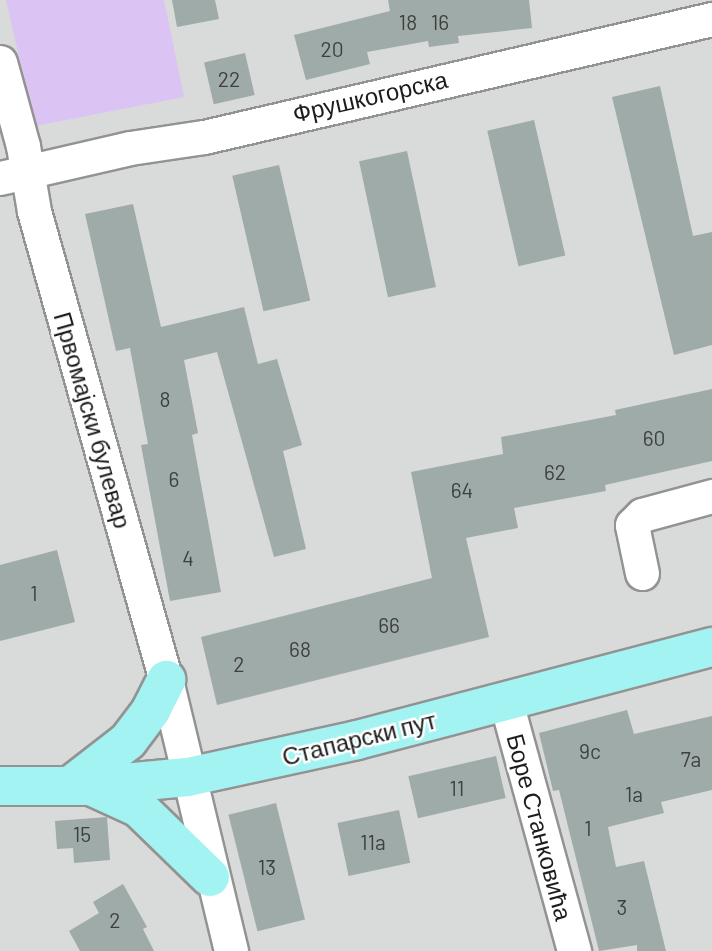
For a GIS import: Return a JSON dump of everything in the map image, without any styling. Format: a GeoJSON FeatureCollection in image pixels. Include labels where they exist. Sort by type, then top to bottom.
{"type":"FeatureCollection","features":[{"type":"Feature","properties":{"kind":"main road","name":"Стапарски пут"},"geometry":{"type":"LineString","coordinates":[[0,786],[80,786],[188,777],[506,702],[712,648]]}},
{"type":"Feature","properties":{"kind":"main road"},"geometry":{"type":"LineString","coordinates":[[166,680],[151,710],[128,741],[80,786],[139,808],[210,877]]}},
{"type":"Feature","properties":{"kind":"street","name":"Фрушкогорска"},"geometry":{"type":"LineString","coordinates":[[14,174],[204,137],[712,19]]}},
{"type":"Feature","properties":{"kind":"street","name":"Првомајски булевар"},"geometry":{"type":"LineString","coordinates":[[0,62],[14,174],[34,211],[166,680],[210,877],[231,951]]}},
{"type":"Feature","properties":{"kind":"street"},"geometry":{"type":"LineString","coordinates":[[642,573],[632,525],[642,515],[712,496]]}},
{"type":"Feature","properties":{"kind":"street","name":"Боре Станковића"},"geometry":{"type":"LineString","coordinates":[[506,702],[574,951]]}},
{"type":"Feature","properties":{"kind":"shaded area"},"geometry":{"type":"Polygon","coordinates":[[[0,0],[712,0],[712,951],[0,951],[0,0]]]}},
{"type":"Feature","properties":{"kind":"shaded area"},"geometry":{"type":"Polygon","coordinates":[[[6,0],[164,0],[184,97],[35,126],[6,0]]]}},
{"type":"Feature","properties":{"kind":"building"},"geometry":{"type":"Polygon","coordinates":[[[172,0],[215,0],[219,19],[177,27],[172,0]]]}},
{"type":"Feature","properties":{"kind":"building"},"geometry":{"type":"Polygon","coordinates":[[[388,0],[529,0],[532,28],[458,36],[459,43],[429,47],[428,41],[367,52],[370,64],[306,80],[294,35],[390,11],[388,0]]]}},
{"type":"Feature","properties":{"kind":"building"},"geometry":{"type":"Polygon","coordinates":[[[245,53],[255,95],[214,104],[204,62],[245,53]]]}},
{"type":"Feature","properties":{"kind":"building"},"geometry":{"type":"Polygon","coordinates":[[[660,86],[693,236],[712,232],[712,345],[674,355],[612,97],[660,86]]]}},
{"type":"Feature","properties":{"kind":"building"},"geometry":{"type":"Polygon","coordinates":[[[534,120],[565,255],[518,266],[487,131],[534,120]]]}},
{"type":"Feature","properties":{"kind":"building"},"geometry":{"type":"Polygon","coordinates":[[[407,151],[436,287],[388,297],[359,161],[407,151]]]}},
{"type":"Feature","properties":{"kind":"building"},"geometry":{"type":"Polygon","coordinates":[[[279,165],[310,300],[263,311],[232,176],[279,165]]]}},
{"type":"Feature","properties":{"kind":"building"},"geometry":{"type":"Polygon","coordinates":[[[133,204],[161,327],[244,307],[258,364],[277,359],[302,445],[283,451],[306,549],[274,557],[217,352],[184,360],[198,433],[192,435],[221,592],[170,601],[141,445],[148,444],[130,348],[116,351],[85,214],[133,204]]]}},
{"type":"Feature","properties":{"kind":"building"},"geometry":{"type":"Polygon","coordinates":[[[712,389],[712,461],[605,485],[606,491],[514,508],[518,528],[466,538],[489,637],[217,705],[201,637],[432,578],[411,472],[503,454],[501,437],[616,415],[615,410],[712,389]]]}},
{"type":"Feature","properties":{"kind":"building"},"geometry":{"type":"Polygon","coordinates":[[[57,550],[75,622],[0,641],[0,565],[57,550]]]}},
{"type":"Feature","properties":{"kind":"building"},"geometry":{"type":"Polygon","coordinates":[[[627,710],[634,734],[712,716],[712,790],[661,802],[664,813],[608,827],[616,867],[644,861],[666,951],[637,951],[637,945],[599,951],[559,790],[553,791],[539,733],[627,710]]]}},
{"type":"Feature","properties":{"kind":"building"},"geometry":{"type":"Polygon","coordinates":[[[496,756],[506,798],[418,818],[408,776],[496,756]]]}},
{"type":"Feature","properties":{"kind":"building"},"geometry":{"type":"Polygon","coordinates":[[[276,803],[305,919],[257,931],[228,815],[276,803]]]}},
{"type":"Feature","properties":{"kind":"building"},"geometry":{"type":"Polygon","coordinates":[[[399,810],[410,863],[349,876],[337,823],[399,810]]]}},
{"type":"Feature","properties":{"kind":"building"},"geometry":{"type":"Polygon","coordinates":[[[107,817],[110,860],[74,863],[73,848],[57,849],[55,821],[107,817]]]}},
{"type":"Feature","properties":{"kind":"building"},"geometry":{"type":"Polygon","coordinates":[[[123,884],[147,927],[143,929],[154,951],[80,951],[69,931],[99,913],[93,902],[123,884]]]}}]}
